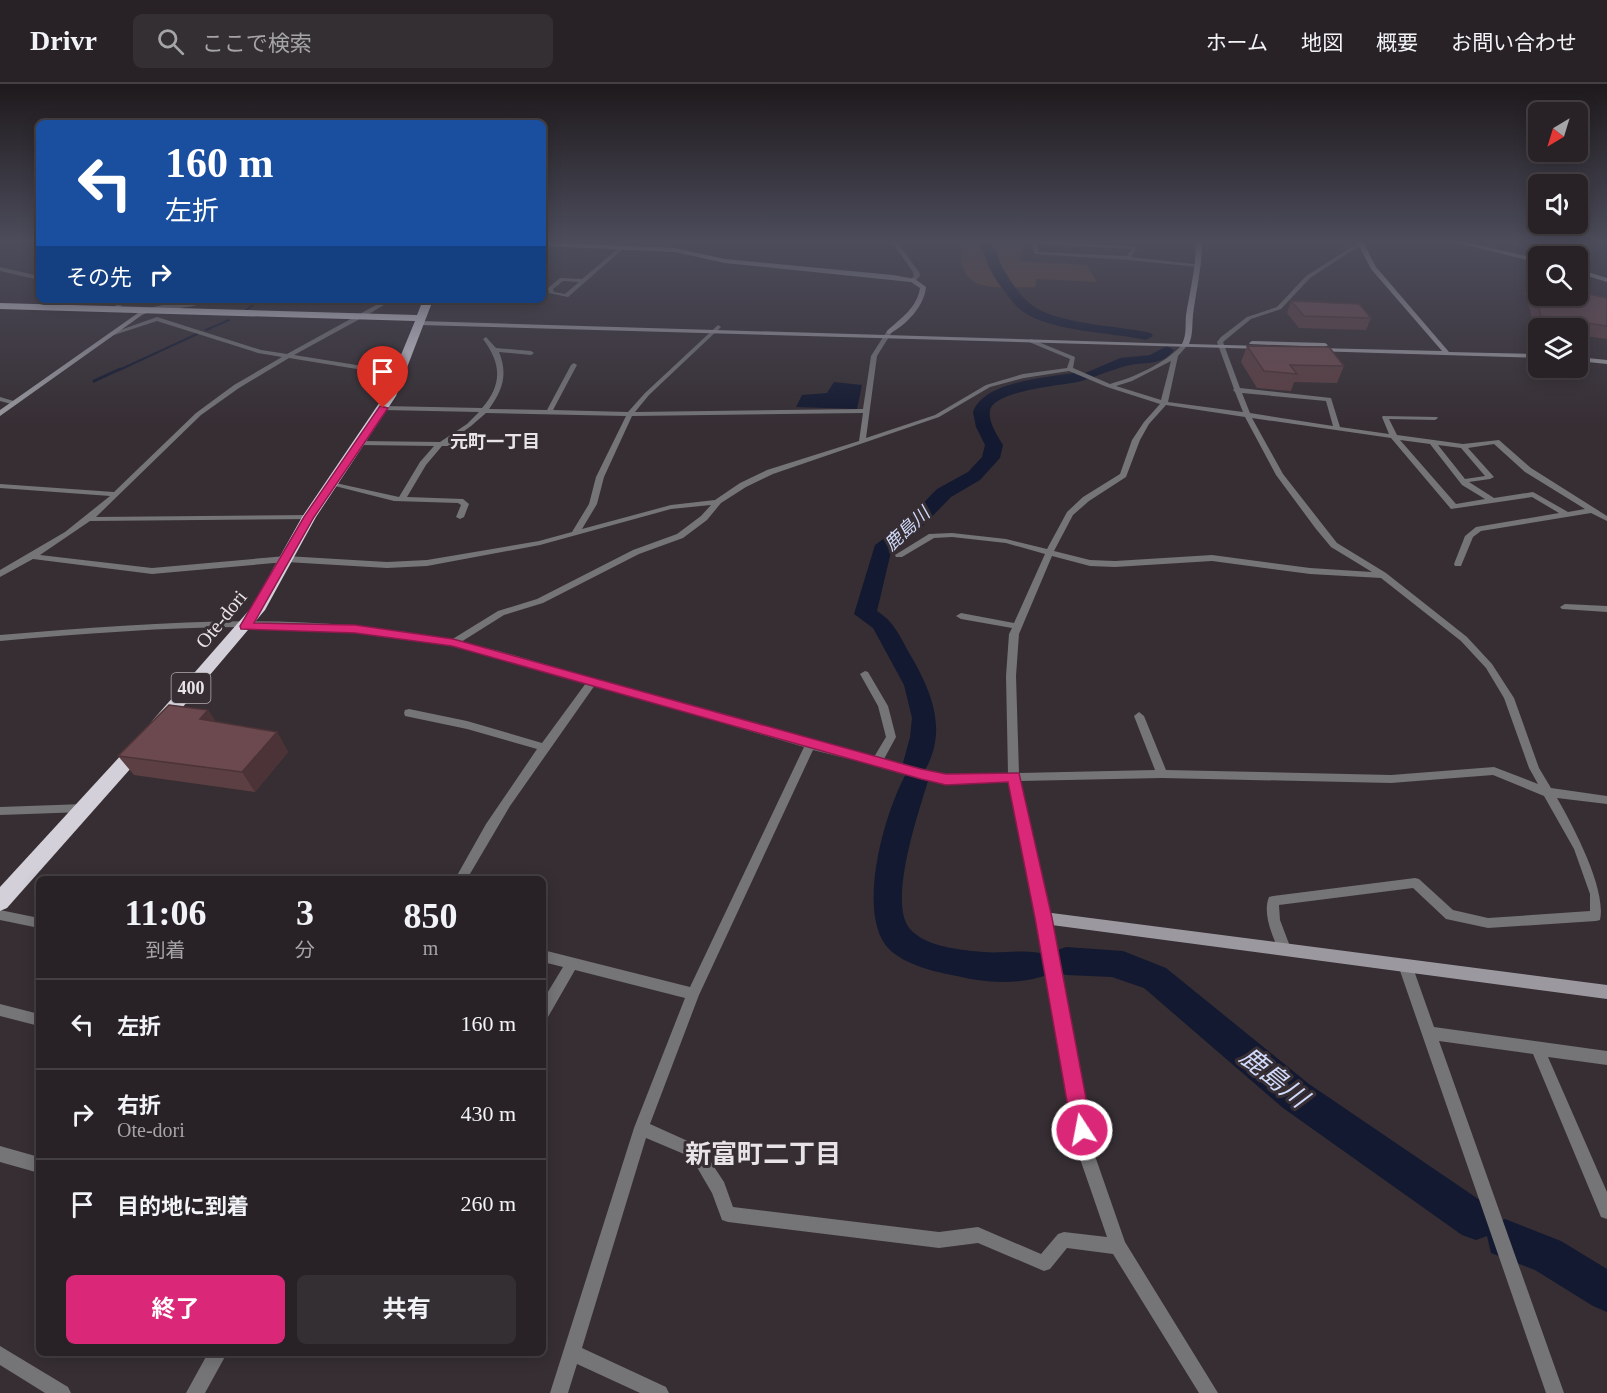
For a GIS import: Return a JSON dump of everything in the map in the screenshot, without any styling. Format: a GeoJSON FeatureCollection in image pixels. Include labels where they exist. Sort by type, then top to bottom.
{"type":"FeatureCollection","features":[{"type":"Feature","properties":{"kind":"highway","name":"400"},"geometry":{"type":"LineString","coordinates":[[420,321],[427,303]]}},
{"type":"Feature","properties":{"kind":"highway"},"geometry":{"type":"LineString","coordinates":[[0,308],[114,305],[150,310],[420,321]]}},
{"type":"Feature","properties":{"kind":"highway"},"geometry":{"type":"LineString","coordinates":[[0,308],[360,319]]}},
{"type":"Feature","properties":{"kind":"highway","name":"Ote-dori"},"geometry":{"type":"LineString","coordinates":[[0,902],[246,626],[309,517],[383,408],[400,374],[420,321]]}},
{"type":"Feature","properties":{"kind":"street"},"geometry":{"type":"LineString","coordinates":[[0,414],[140,314],[159,306],[199,303]]}},
{"type":"Feature","properties":{"kind":"street"},"geometry":{"type":"LineString","coordinates":[[0,574],[88,519],[214,401],[285,356],[360,319],[384,303]]}},
{"type":"Feature","properties":{"kind":"street"},"geometry":{"type":"LineString","coordinates":[[862,442],[874,356],[886,334],[919,303]]}},
{"type":"Feature","properties":{"kind":"street"},"geometry":{"type":"LineString","coordinates":[[1109,386],[1130,380],[1175,356],[1186,344],[1192,303]]}},
{"type":"Feature","properties":{"kind":"street"},"geometry":{"type":"LineString","coordinates":[[1222,345],[1249,318],[1279,308],[1284,303]]}},
{"type":"Feature","properties":{"kind":"street"},"geometry":{"type":"LineString","coordinates":[[1403,303],[1445,351]]}},
{"type":"Feature","properties":{"kind":"street"},"geometry":{"type":"LineString","coordinates":[[112,334],[157,319],[244,347],[285,356],[400,374]]}},
{"type":"Feature","properties":{"kind":"street"},"geometry":{"type":"LineString","coordinates":[[420,321],[1528,354]]}},
{"type":"Feature","properties":{"kind":"street"},"geometry":{"type":"LineString","coordinates":[[575,534],[593,504],[600,477],[630,414],[716,329]]}},
{"type":"Feature","properties":{"kind":"street"},"geometry":{"type":"LineString","coordinates":[[886,334],[1031,341],[1186,344]]}},
{"type":"Feature","properties":{"kind":"street"},"geometry":{"type":"LineString","coordinates":[[401,500],[430,454],[440,444],[468,426],[485,410],[502,380],[496,350],[486,339]]}},
{"type":"Feature","properties":{"kind":"street"},"geometry":{"type":"LineString","coordinates":[[1031,341],[1073,358],[1070,369]]}},
{"type":"Feature","properties":{"kind":"street"},"geometry":{"type":"LineString","coordinates":[[1222,345],[1246,415],[1280,475],[1319,527],[1334,545],[1383,576],[1464,639],[1489,666],[1509,698],[1534,768],[1580,848],[1596,894],[1596,916],[1488,923],[1450,915],[1415,884],[1273,901],[1274,920],[1285,949]]}},
{"type":"Feature","properties":{"kind":"street"},"geometry":{"type":"LineString","coordinates":[[496,350],[531,352]]}},
{"type":"Feature","properties":{"kind":"street"},"geometry":{"type":"LineString","coordinates":[[1175,356],[1164,403],[1146,423],[1136,440],[1123,475],[1086,499],[1071,514],[1050,551],[1017,626],[1011,676],[1014,777],[1044,918],[1086,1154],[1118,1246],[1209,1393]]}},
{"type":"Feature","properties":{"kind":"street"},"geometry":{"type":"LineString","coordinates":[[1588,358],[1607,360]]}},
{"type":"Feature","properties":{"kind":"street"},"geometry":{"type":"LineString","coordinates":[[549,412],[574,365]]}},
{"type":"Feature","properties":{"kind":"street"},"geometry":{"type":"LineString","coordinates":[[453,643],[501,613],[540,601],[636,552],[680,536],[704,518],[717,502],[770,472],[937,416],[988,386],[1023,376],[1070,369],[1109,386],[1164,403],[1463,446],[1496,442],[1528,470],[1607,519]]}},
{"type":"Feature","properties":{"kind":"street"},"geometry":{"type":"LineString","coordinates":[[1236,390],[1329,399],[1337,428]]}},
{"type":"Feature","properties":{"kind":"street"},"geometry":{"type":"LineString","coordinates":[[0,399],[15,403]]}},
{"type":"Feature","properties":{"kind":"street"},"geometry":{"type":"LineString","coordinates":[[383,408],[630,414],[866,411]]}},
{"type":"Feature","properties":{"kind":"street"},"geometry":{"type":"LineString","coordinates":[[1435,418],[1385,417],[1394,437],[1454,507],[1533,494],[1566,514]]}},
{"type":"Feature","properties":{"kind":"street"},"geometry":{"type":"LineString","coordinates":[[1432,442],[1464,482],[1493,501]]}},
{"type":"Feature","properties":{"kind":"street"},"geometry":{"type":"LineString","coordinates":[[360,443],[468,444]]}},
{"type":"Feature","properties":{"kind":"street"},"geometry":{"type":"LineString","coordinates":[[1463,446],[1490,477],[1464,482]]}},
{"type":"Feature","properties":{"kind":"street"},"geometry":{"type":"LineString","coordinates":[[332,484],[401,500],[460,501],[465,504],[460,517]]}},
{"type":"Feature","properties":{"kind":"street"},"geometry":{"type":"LineString","coordinates":[[0,486],[115,494]]}},
{"type":"Feature","properties":{"kind":"street"},"geometry":{"type":"LineString","coordinates":[[30,556],[152,571],[286,559],[387,565],[427,563],[468,558],[575,534],[671,507],[717,502]]}},
{"type":"Feature","properties":{"kind":"street"},"geometry":{"type":"LineString","coordinates":[[1458,564],[1469,536],[1479,528],[1593,510]]}},
{"type":"Feature","properties":{"kind":"street"},"geometry":{"type":"LineString","coordinates":[[88,519],[309,517]]}},
{"type":"Feature","properties":{"kind":"street"},"geometry":{"type":"LineString","coordinates":[[899,555],[932,536],[952,535],[1006,541],[1090,563],[1115,564],[1212,558],[1310,571],[1383,576]]}},
{"type":"Feature","properties":{"kind":"street"},"geometry":{"type":"LineString","coordinates":[[1565,607],[1603,609],[1607,618]]}},
{"type":"Feature","properties":{"kind":"street"},"geometry":{"type":"LineString","coordinates":[[961,616],[1017,626]]}},
{"type":"Feature","properties":{"kind":"street"},"geometry":{"type":"LineString","coordinates":[[0,638],[185,625],[355,629],[453,643],[810,745],[946,779],[1162,774],[1391,779],[1494,771],[1546,792],[1607,800]]}},
{"type":"Feature","properties":{"kind":"street"},"geometry":{"type":"LineString","coordinates":[[866,674],[883,706],[891,737],[877,762]]}},
{"type":"Feature","properties":{"kind":"street"},"geometry":{"type":"LineString","coordinates":[[463,876],[492,824],[544,747],[592,682]]}},
{"type":"Feature","properties":{"kind":"street"},"geometry":{"type":"LineString","coordinates":[[409,713],[467,725],[544,747]]}},
{"type":"Feature","properties":{"kind":"street"},"geometry":{"type":"LineString","coordinates":[[1139,716],[1162,774]]}},
{"type":"Feature","properties":{"kind":"street"},"geometry":{"type":"LineString","coordinates":[[559,1393],[641,1128],[693,994],[810,745]]}},
{"type":"Feature","properties":{"kind":"street"},"geometry":{"type":"LineString","coordinates":[[0,811],[84,808]]}},
{"type":"Feature","properties":{"kind":"street"},"geometry":{"type":"LineString","coordinates":[[0,915],[36,922]]}},
{"type":"Feature","properties":{"kind":"street"},"geometry":{"type":"LineString","coordinates":[[1044,918],[1607,992]]}},
{"type":"Feature","properties":{"kind":"street"},"geometry":{"type":"LineString","coordinates":[[546,957],[693,994]]}},
{"type":"Feature","properties":{"kind":"street"},"geometry":{"type":"LineString","coordinates":[[546,1008],[572,963]]}},
{"type":"Feature","properties":{"kind":"street"},"geometry":{"type":"LineString","coordinates":[[1406,965],[1555,1393]]}},
{"type":"Feature","properties":{"kind":"street"},"geometry":{"type":"LineString","coordinates":[[0,1010],[36,1019]]}},
{"type":"Feature","properties":{"kind":"street"},"geometry":{"type":"LineString","coordinates":[[1429,1033],[1607,1058]]}},
{"type":"Feature","properties":{"kind":"street"},"geometry":{"type":"LineString","coordinates":[[1538,1049],[1607,1211]]}},
{"type":"Feature","properties":{"kind":"street"},"geometry":{"type":"LineString","coordinates":[[641,1128],[696,1152],[718,1188],[728,1214],[939,1240],[978,1235],[1044,1263],[1064,1240],[1118,1246]]}},
{"type":"Feature","properties":{"kind":"street"},"geometry":{"type":"LineString","coordinates":[[0,1154],[36,1164]]}},
{"type":"Feature","properties":{"kind":"street"},"geometry":{"type":"LineString","coordinates":[[573,1353],[660,1393]]}},
{"type":"Feature","properties":{"kind":"street"},"geometry":{"type":"LineString","coordinates":[[0,1355],[62,1393]]}},
{"type":"Feature","properties":{"kind":"street"},"geometry":{"type":"LineString","coordinates":[[195,1393],[216,1356]]}},
{"type":"Feature","properties":{"kind":"water"},"geometry":{"type":"Polygon","coordinates":[[[834,382],[862,385],[857,409],[796,407],[802,395],[827,393],[834,382]]]}},
{"type":"Feature","properties":{"kind":"building"},"geometry":{"type":"Polygon","coordinates":[[[1293,303],[1359,304],[1371,318],[1304,316],[1293,303]]]}},
{"type":"Feature","properties":{"kind":"building"},"geometry":{"type":"Polygon","coordinates":[[[1588,303],[1607,303],[1607,326],[1588,323],[1588,318],[1541,316],[1538,306],[1588,306],[1588,303]]]}},
{"type":"Feature","properties":{"kind":"building"},"geometry":{"type":"Polygon","coordinates":[[[1247,346],[1329,347],[1344,366],[1290,365],[1297,374],[1264,371],[1247,346]]]}},
{"type":"Feature","properties":{"kind":"building"},"geometry":{"type":"Polygon","coordinates":[[[169,705],[208,710],[200,719],[277,732],[242,772],[118,756],[169,705]]]}},
{"type":"Feature","properties":{"kind":"waterway"},"geometry":{"type":"LineString","coordinates":[[246,310],[256,303]]}},
{"type":"Feature","properties":{"kind":"waterway","name":"鹿島川"},"geometry":{"type":"LineString","coordinates":[[1021,303],[1044,317],[1146,336]]}},
{"type":"Feature","properties":{"kind":"waterway"},"geometry":{"type":"LineString","coordinates":[[206,330],[229,320]]}},
{"type":"Feature","properties":{"kind":"waterway"},"geometry":{"type":"LineString","coordinates":[[117,371],[197,334]]}},
{"type":"Feature","properties":{"kind":"waterway","name":"鹿島川"},"geometry":{"type":"LineString","coordinates":[[1091,374],[1125,361],[1154,359],[1167,350]]}},
{"type":"Feature","properties":{"kind":"waterway"},"geometry":{"type":"LineString","coordinates":[[94,381],[120,369]]}},
{"type":"Feature","properties":{"kind":"waterway","name":"鹿島川"},"geometry":{"type":"LineString","coordinates":[[916,763],[923,737],[924,718],[916,685],[882,624],[865,614],[882,549],[907,531],[944,493],[961,481],[974,476],[991,458],[994,445],[982,419],[984,405],[989,399],[1009,390],[1078,377]]}},
{"type":"Feature","properties":{"kind":"waterway","name":"鹿島川"},"geometry":{"type":"LineString","coordinates":[[915,781],[898,837],[888,882],[887,903],[890,921],[897,936],[905,944],[915,949],[961,963],[999,967],[1036,965]]}},
{"type":"Feature","properties":{"kind":"waterway","name":"鹿島川"},"geometry":{"type":"LineString","coordinates":[[1066,961],[1123,965],[1155,978],[1296,1096],[1476,1221]]}},
{"type":"Feature","properties":{"kind":"waterway","name":"鹿島川"},"geometry":{"type":"LineString","coordinates":[[1505,1239],[1547,1255],[1607,1292]]}},
{"type":"Feature","properties":{"kind":"district","name":"元町一丁目"},"geometry":{"type":"Point","coordinates":[495,442]}},
{"type":"Feature","properties":{"kind":"district","name":"新富町二丁目"},"geometry":{"type":"Point","coordinates":[763,1154]}},
{"type":"Feature","properties":{"kind":"route"},"geometry":{"type":"LineString","coordinates":[[383,408],[309,517],[265,597],[246,626],[355,629],[453,643],[810,745],[921,774],[946,779],[1014,777],[1044,918],[1059,1013],[1082,1130]]}}]}
